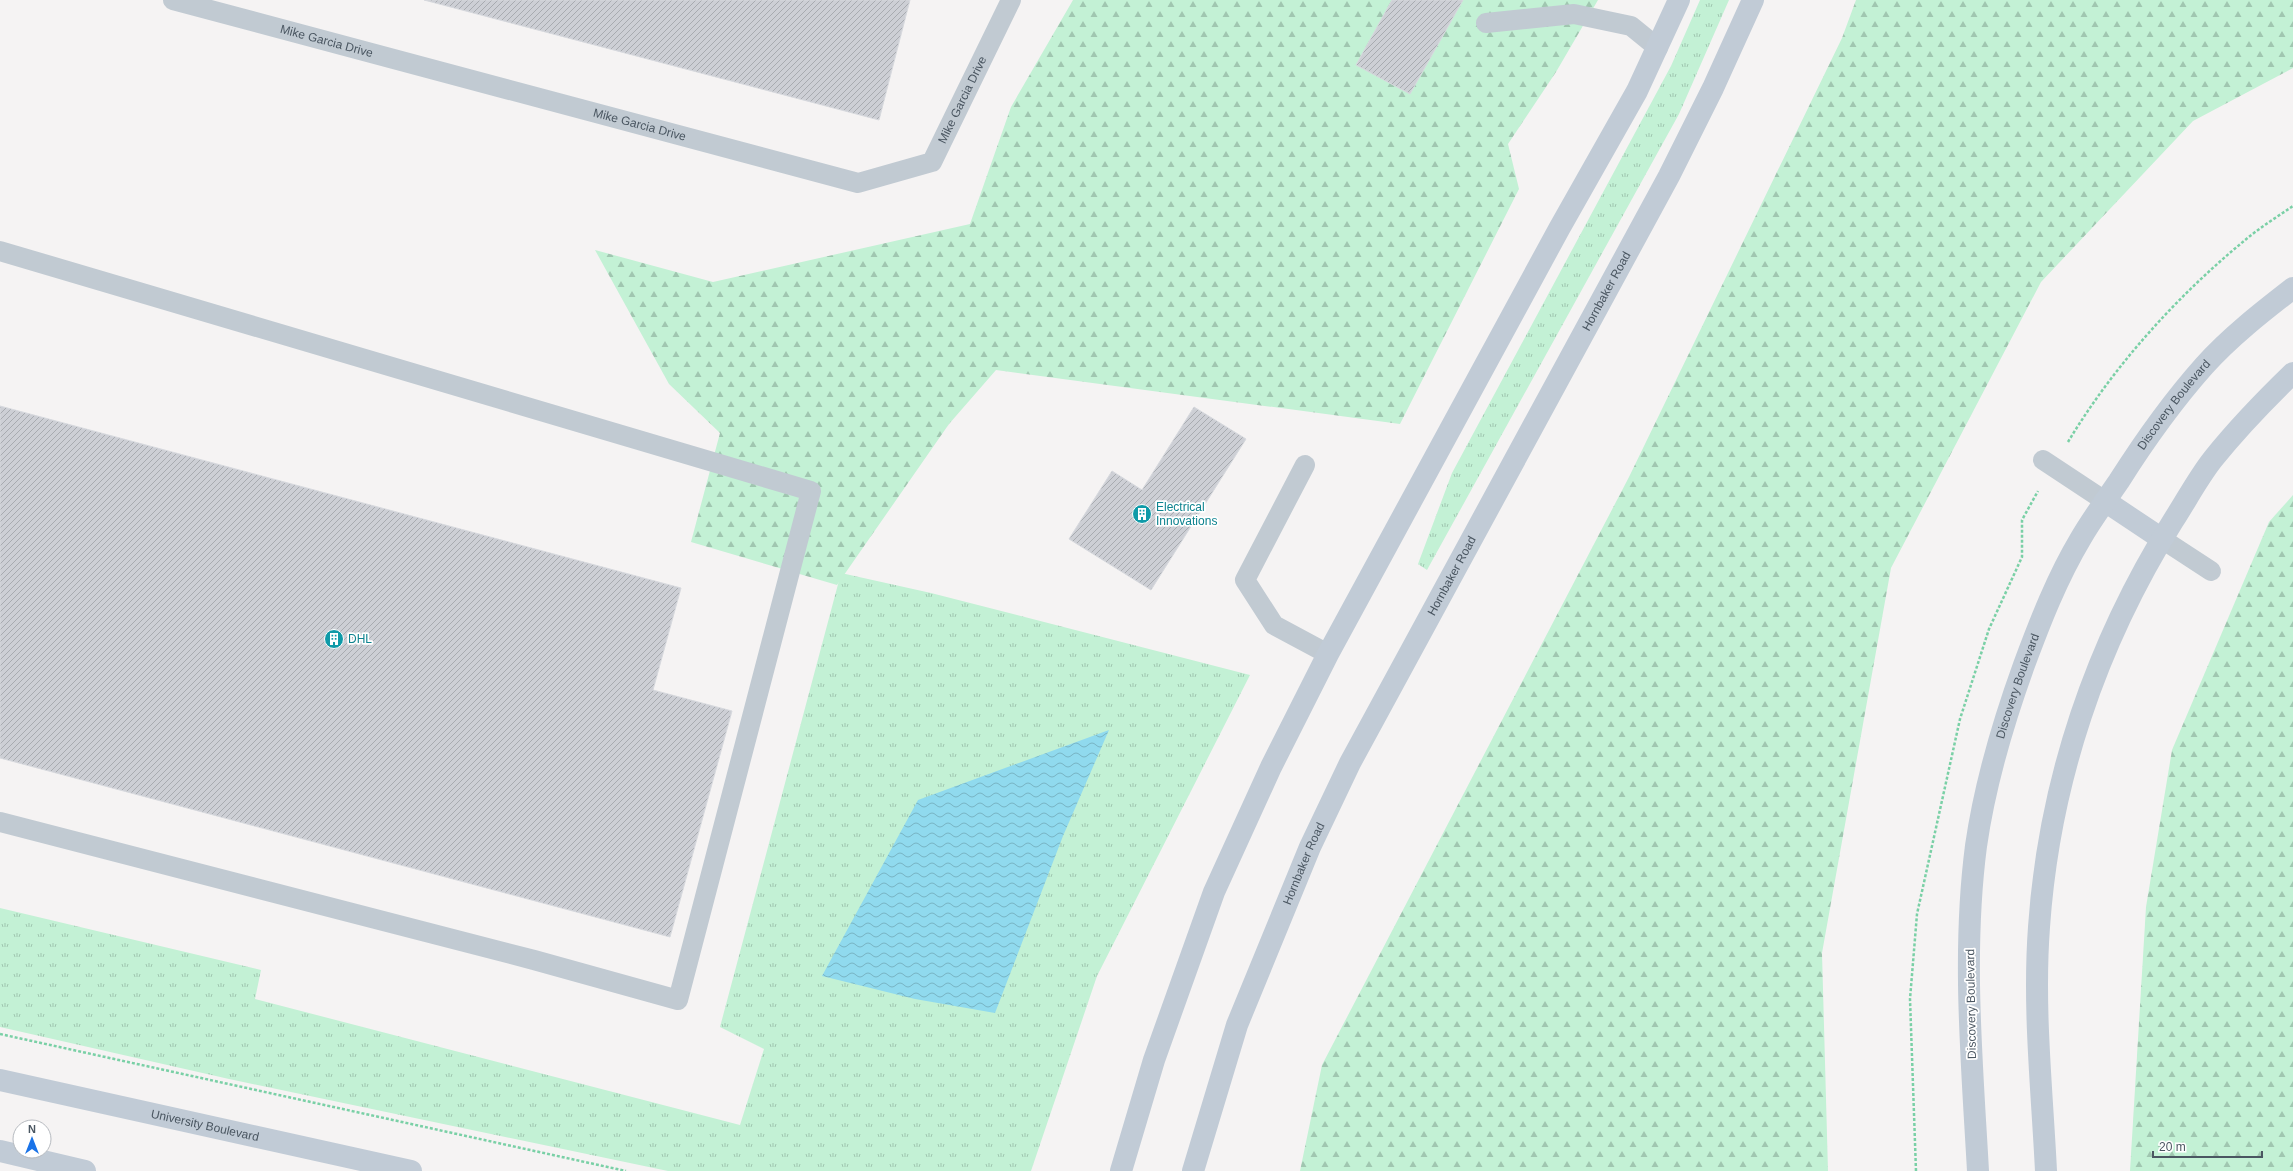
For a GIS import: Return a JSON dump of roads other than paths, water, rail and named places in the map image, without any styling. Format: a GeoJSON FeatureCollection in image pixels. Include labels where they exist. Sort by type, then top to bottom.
{"type":"FeatureCollection","features":[{"type":"Feature","properties":{"kind":"main road"},"geometry":{"type":"LineString","coordinates":[[1121,1171],[1154,1060],[1214,892],[1271,766],[1328,654],[1559,229],[1637,91],[1679,0]]}},
{"type":"Feature","properties":{"kind":"main road","name":"Hornbaker Road"},"geometry":{"type":"LineString","coordinates":[[1193,1171],[1236,1025],[1310,846],[1357,750],[1669,176],[1713,88],[1753,0]]}},
{"type":"Feature","properties":{"kind":"main road","name":"Discovery Boulevard"},"geometry":{"type":"LineString","coordinates":[[1978,1171],[1970,1040],[1969,952],[1976,845],[1999,737],[2040,622],[2080,539],[2158,420],[2206,364],[2265,310],[2293,288]]}},
{"type":"Feature","properties":{"kind":"main road"},"geometry":{"type":"LineString","coordinates":[[2046,1171],[2037,985],[2039,926],[2050,831],[2059,788],[2091,683],[2115,627],[2162,539],[2212,460],[2254,411],[2293,373]]}},
{"type":"Feature","properties":{"kind":"main road"},"geometry":{"type":"LineString","coordinates":[[2105,501],[2162,539]]}},
{"type":"Feature","properties":{"kind":"main road","name":"University Boulevard"},"geometry":{"type":"LineString","coordinates":[[0,1080],[411,1171]]}},
{"type":"Feature","properties":{"kind":"main road"},"geometry":{"type":"LineString","coordinates":[[0,1151],[85,1171]]}},
{"type":"Feature","properties":{"kind":"lane","name":"Mike Garcia Drive"},"geometry":{"type":"LineString","coordinates":[[173,0],[858,183],[932,162],[1011,0]]}},
{"type":"Feature","properties":{"kind":"lane"},"geometry":{"type":"LineString","coordinates":[[1486,23],[1574,14],[1631,26],[1658,48]]}},
{"type":"Feature","properties":{"kind":"lane"},"geometry":{"type":"LineString","coordinates":[[0,251],[811,491],[678,1000],[534,960],[0,822]]}},
{"type":"Feature","properties":{"kind":"lane"},"geometry":{"type":"LineString","coordinates":[[2043,460],[2105,501]]}},
{"type":"Feature","properties":{"kind":"lane"},"geometry":{"type":"LineString","coordinates":[[1305,465],[1245,580],[1274,625],[1328,654]]}},
{"type":"Feature","properties":{"kind":"lane"},"geometry":{"type":"LineString","coordinates":[[2162,539],[2211,571]]}},
{"type":"Feature","properties":{"kind":"water"},"geometry":{"type":"Polygon","coordinates":[[[1109,730],[1063,836],[995,1013],[915,999],[822,976],[918,800],[1109,730]]]}},
{"type":"Feature","properties":{"kind":"place","name":"Electrical Innovations"},"geometry":{"type":"Point","coordinates":[1142,514]}},
{"type":"Feature","properties":{"kind":"place","name":"DHL"},"geometry":{"type":"Point","coordinates":[334,639]}}]}
